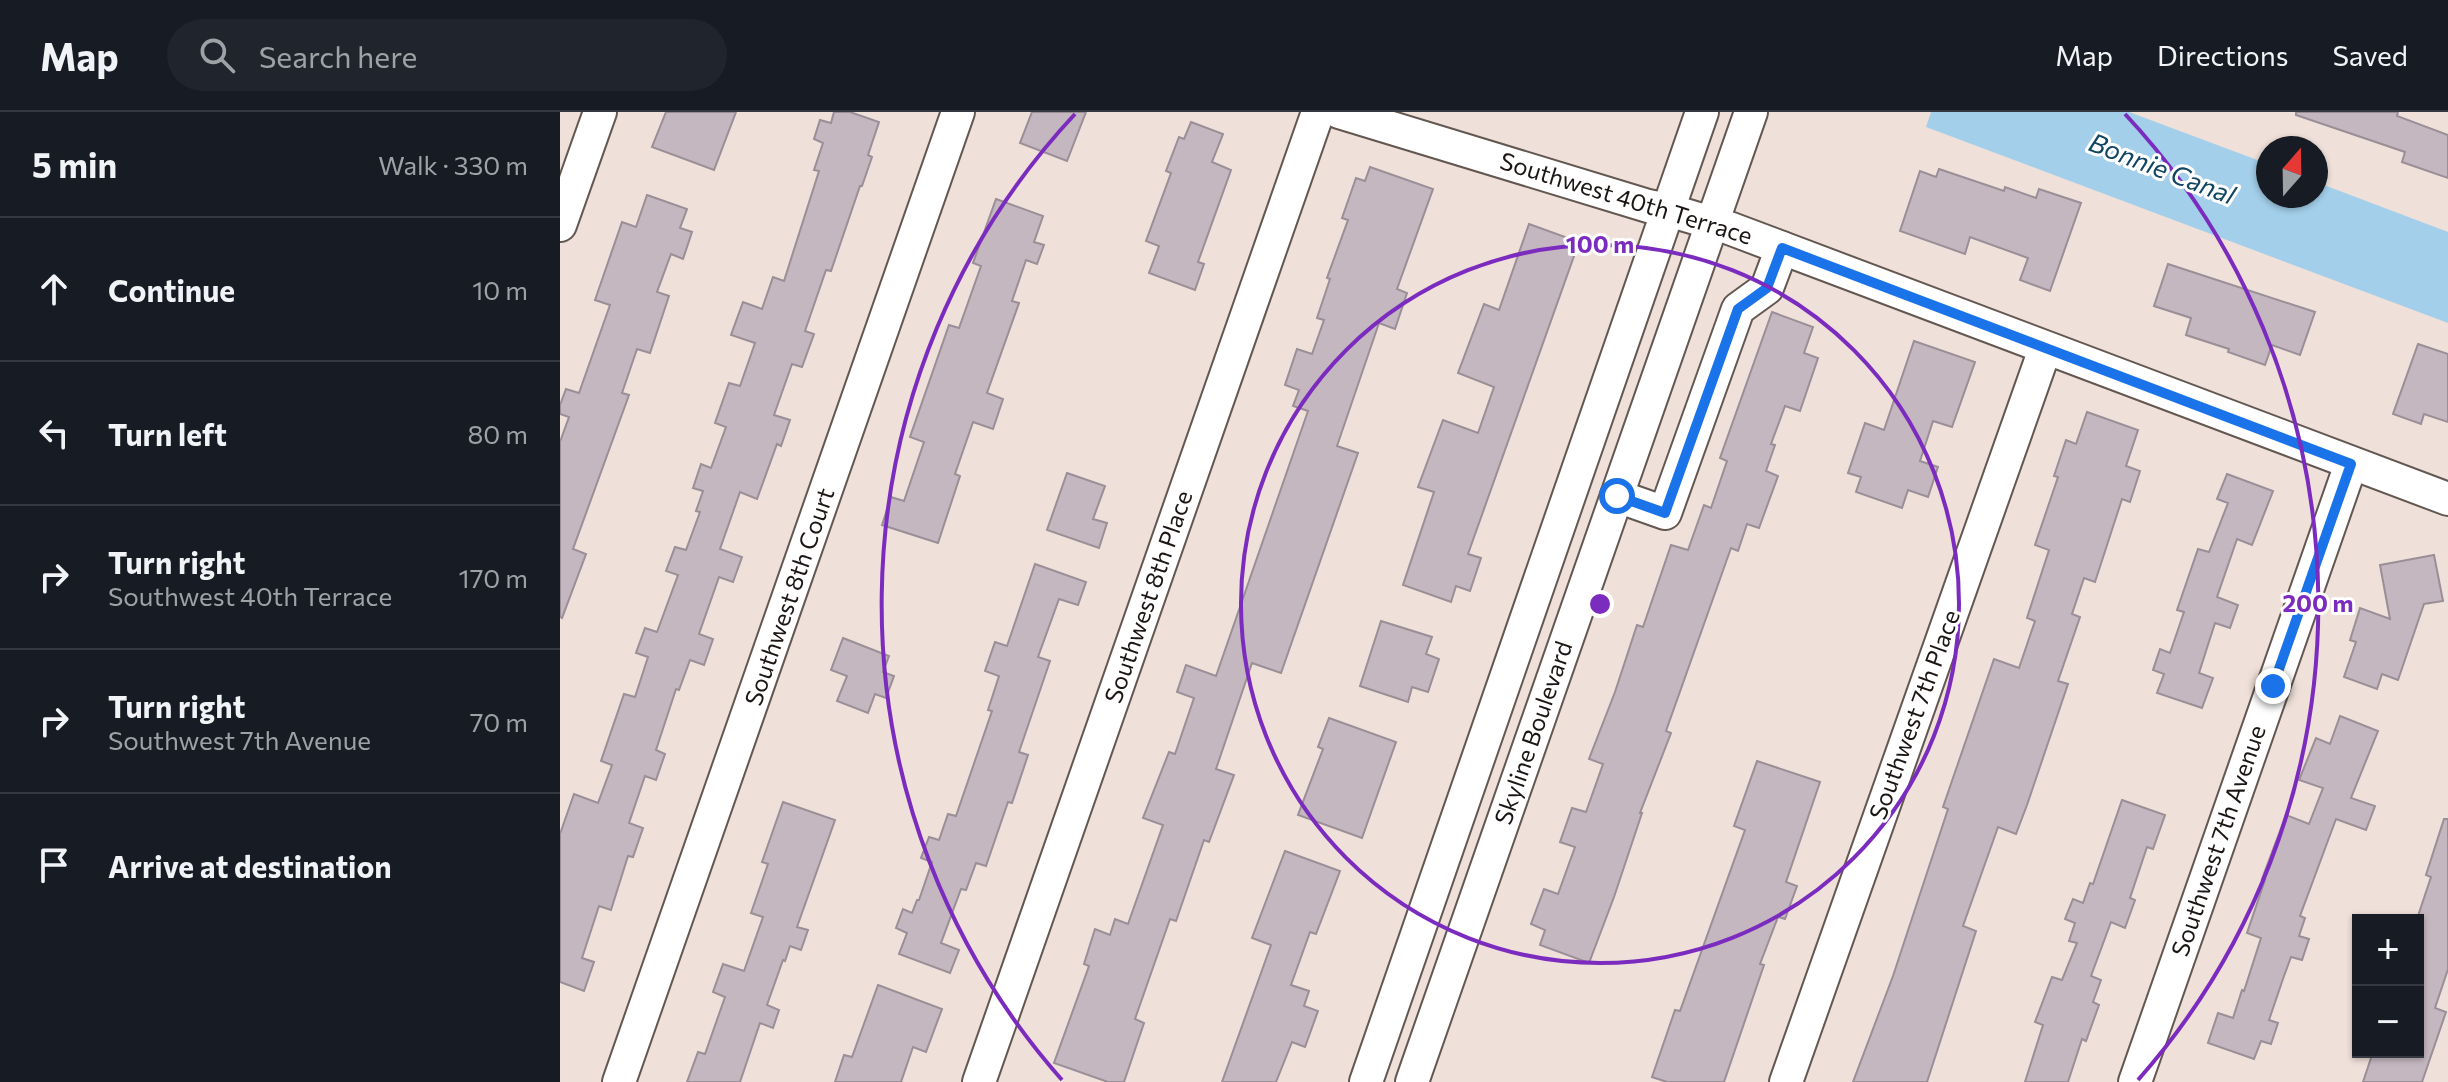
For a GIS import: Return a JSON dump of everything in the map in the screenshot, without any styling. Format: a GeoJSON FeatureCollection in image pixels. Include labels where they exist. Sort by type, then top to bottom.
{"type":"FeatureCollection","features":[{"type":"Feature","properties":{"kind":"street"},"geometry":{"type":"LineString","coordinates":[[560,225],[600,112]]}},
{"type":"Feature","properties":{"kind":"street","name":"Southwest 8th Court"},"geometry":{"type":"LineString","coordinates":[[619,1082],[958,112]]}},
{"type":"Feature","properties":{"kind":"street","name":"Southwest 8th Place"},"geometry":{"type":"LineString","coordinates":[[979,1082],[1318,112]]}},
{"type":"Feature","properties":{"kind":"street","name":"Southwest 40th Terrace"},"geometry":{"type":"LineString","coordinates":[[1339,112],[1713,223],[2448,499]]}},
{"type":"Feature","properties":{"kind":"street","name":"Skyline Boulevard"},"geometry":{"type":"LineString","coordinates":[[1366,1082],[1702,112]]}},
{"type":"Feature","properties":{"kind":"street","name":"Skyline Boulevard"},"geometry":{"type":"LineString","coordinates":[[1412,1082],[1751,112]]}},
{"type":"Feature","properties":{"kind":"street"},"geometry":{"type":"LineString","coordinates":[[1617,496],[1665,513],[1738,309],[1767,288],[1782,248]]}},
{"type":"Feature","properties":{"kind":"street","name":"Southwest 7th Place"},"geometry":{"type":"LineString","coordinates":[[1786,1082],[2045,349]]}},
{"type":"Feature","properties":{"kind":"street","name":"Southwest 7th Avenue"},"geometry":{"type":"LineString","coordinates":[[2135,1082],[2351,464]]}},
{"type":"Feature","properties":{"kind":"water","name":"Bonnie Canal"},"geometry":{"type":"Polygon","coordinates":[[[1931,112],[2129,112],[2256,160],[2256,208],[2328,208],[2328,187],[2448,232],[2448,323],[1926,127],[1931,112]]]}},
{"type":"Feature","properties":{"kind":"building"},"geometry":{"type":"Polygon","coordinates":[[[666,112],[736,112],[714,170],[652,147],[666,112]]]}},
{"type":"Feature","properties":{"kind":"building"},"geometry":{"type":"Polygon","coordinates":[[[834,112],[850,112],[879,122],[868,155],[872,157],[831,271],[826,270],[805,331],[814,334],[802,367],[792,364],[774,415],[790,420],[781,446],[777,444],[757,499],[740,492],[720,549],[742,557],[733,582],[719,577],[699,634],[713,639],[704,665],[690,660],[679,690],[676,689],[656,750],[665,754],[656,780],[645,776],[629,823],[643,828],[633,857],[628,856],[611,910],[599,906],[582,958],[594,962],[584,991],[560,982],[560,834],[574,794],[598,803],[612,765],[601,761],[624,694],[635,697],[648,657],[636,653],[645,628],[657,632],[678,575],[666,571],[675,547],[686,550],[700,512],[696,511],[703,491],[693,488],[701,464],[711,468],[726,427],[715,423],[729,383],[740,386],[755,343],[731,335],[743,302],[762,309],[773,277],[784,281],[819,171],[814,170],[823,143],[814,139],[820,120],[831,123],[834,112]]]}},
{"type":"Feature","properties":{"kind":"building"},"geometry":{"type":"Polygon","coordinates":[[[1032,112],[1086,112],[1067,161],[1020,143],[1032,112]]]}},
{"type":"Feature","properties":{"kind":"building"},"geometry":{"type":"Polygon","coordinates":[[[2296,112],[2398,112],[2397,116],[2448,135],[2448,178],[2402,162],[2405,152],[2296,115],[2296,112]]]}},
{"type":"Feature","properties":{"kind":"building"},"geometry":{"type":"Polygon","coordinates":[[[1191,122],[1223,134],[1212,162],[1231,170],[1198,262],[1204,264],[1195,290],[1149,273],[1159,246],[1146,241],[1171,173],[1166,171],[1179,137],[1184,139],[1191,122]]]}},
{"type":"Feature","properties":{"kind":"building"},"geometry":{"type":"Polygon","coordinates":[[[1370,167],[1433,189],[1397,289],[1407,293],[1395,329],[1379,323],[1337,446],[1358,453],[1281,673],[1252,663],[1216,769],[1234,775],[1209,842],[1204,840],[1176,921],[1170,919],[1135,1019],[1144,1023],[1124,1082],[1108,1082],[1054,1063],[1089,966],[1084,964],[1095,929],[1110,935],[1115,919],[1128,924],[1163,825],[1143,818],[1169,752],[1175,754],[1194,698],[1177,692],[1186,665],[1216,676],[1308,411],[1293,406],[1299,390],[1285,385],[1297,349],[1312,354],[1324,320],[1317,318],[1330,279],[1327,278],[1348,220],[1342,218],[1356,178],[1365,181],[1370,167]]]}},
{"type":"Feature","properties":{"kind":"building"},"geometry":{"type":"Polygon","coordinates":[[[1939,169],[2004,191],[2005,187],[2036,198],[2039,189],[2081,203],[2050,291],[2020,280],[2028,258],[1970,237],[1965,254],[1900,231],[1920,171],[1936,177],[1939,169]]]}},
{"type":"Feature","properties":{"kind":"building"},"geometry":{"type":"Polygon","coordinates":[[[647,195],[687,209],[680,228],[692,232],[683,259],[671,254],[657,292],[669,296],[650,353],[637,349],[622,393],[629,395],[573,549],[586,554],[562,618],[560,442],[569,417],[560,414],[560,405],[566,389],[579,393],[610,305],[595,300],[622,222],[636,227],[647,195]]]}},
{"type":"Feature","properties":{"kind":"building"},"geometry":{"type":"Polygon","coordinates":[[[996,199],[1043,216],[1034,242],[1044,245],[1037,264],[1026,260],[1012,301],[1019,303],[987,393],[1003,399],[993,429],[973,422],[955,474],[960,476],[938,543],[882,525],[891,497],[904,501],[924,442],[910,437],[949,325],[959,328],[981,266],[973,263],[996,199]]]}},
{"type":"Feature","properties":{"kind":"building"},"geometry":{"type":"Polygon","coordinates":[[[1529,224],[1579,242],[1468,554],[1481,558],[1470,591],[1456,586],[1451,602],[1403,585],[1434,492],[1418,487],[1443,420],[1478,433],[1494,387],[1458,373],[1484,304],[1499,310],[1529,224]]]}},
{"type":"Feature","properties":{"kind":"building"},"geometry":{"type":"Polygon","coordinates":[[[2168,264],[2315,312],[2300,355],[2272,345],[2265,365],[2186,335],[2191,318],[2154,306],[2168,264]]]}},
{"type":"Feature","properties":{"kind":"building"},"geometry":{"type":"Polygon","coordinates":[[[1772,312],[1813,327],[1804,353],[1818,358],[1800,411],[1785,406],[1771,444],[1775,445],[1766,471],[1778,476],[1759,528],[1747,524],[1738,551],[1731,548],[1666,731],[1671,733],[1589,963],[1540,945],[1545,930],[1531,924],[1544,889],[1558,894],[1575,847],[1560,842],[1572,808],[1586,812],[1603,764],[1589,759],[1637,625],[1643,627],[1671,545],[1688,550],[1704,505],[1711,508],[1727,461],[1720,458],[1772,312]]]}},
{"type":"Feature","properties":{"kind":"building"},"geometry":{"type":"Polygon","coordinates":[[[1914,341],[1975,362],[1952,427],[1933,421],[1920,461],[1938,467],[1928,497],[1908,490],[1902,508],[1856,492],[1861,477],[1848,473],[1865,423],[1884,430],[1914,341]]]}},
{"type":"Feature","properties":{"kind":"building"},"geometry":{"type":"Polygon","coordinates":[[[2418,344],[2448,354],[2448,422],[2424,414],[2421,424],[2393,414],[2418,344]]]}},
{"type":"Feature","properties":{"kind":"building"},"geometry":{"type":"Polygon","coordinates":[[[2087,412],[2138,430],[2126,466],[2140,471],[2130,502],[2122,499],[2095,582],[2084,578],[2072,614],[2080,617],[2058,681],[2068,684],[2027,805],[2016,834],[1998,827],[1963,926],[1976,931],[1927,1082],[1853,1082],[1893,976],[1948,809],[1943,807],[1994,659],[2019,668],[2035,621],[2027,618],[2049,550],[2035,545],[2058,477],[2054,476],[2066,440],[2076,444],[2087,412]]]}},
{"type":"Feature","properties":{"kind":"building"},"geometry":{"type":"Polygon","coordinates":[[[1067,473],[1105,486],[1093,519],[1107,523],[1099,548],[1047,530],[1067,473]]]}},
{"type":"Feature","properties":{"kind":"building"},"geometry":{"type":"Polygon","coordinates":[[[2227,474],[2273,491],[2252,545],[2237,539],[2217,597],[2238,605],[2230,628],[2215,623],[2199,673],[2213,678],[2202,708],[2157,693],[2164,674],[2153,670],[2160,649],[2170,653],[2184,612],[2177,610],[2198,549],[2209,552],[2228,503],[2217,499],[2227,474]]]}},
{"type":"Feature","properties":{"kind":"building"},"geometry":{"type":"Polygon","coordinates":[[[2434,555],[2443,601],[2424,604],[2398,680],[2382,674],[2377,689],[2344,677],[2356,642],[2350,640],[2360,608],[2390,619],[2380,565],[2434,555]]]}},
{"type":"Feature","properties":{"kind":"building"},"geometry":{"type":"Polygon","coordinates":[[[1035,564],[1086,582],[1078,605],[1059,599],[1038,657],[1050,661],[1019,752],[1028,755],[1012,803],[1008,802],[986,866],[976,863],[966,890],[961,889],[941,943],[959,950],[950,973],[899,954],[907,933],[896,928],[903,909],[912,913],[919,900],[932,862],[921,858],[929,837],[939,840],[948,814],[956,816],[992,711],[988,710],[999,676],[985,671],[995,642],[1007,646],[1035,564]]]}},
{"type":"Feature","properties":{"kind":"building"},"geometry":{"type":"Polygon","coordinates":[[[1381,621],[1432,637],[1426,654],[1439,659],[1428,692],[1412,687],[1408,702],[1360,686],[1381,621]]]}},
{"type":"Feature","properties":{"kind":"building"},"geometry":{"type":"Polygon","coordinates":[[[843,638],[889,656],[883,672],[894,676],[886,698],[875,694],[868,713],[837,701],[847,676],[831,670],[843,638]]]}},
{"type":"Feature","properties":{"kind":"building"},"geometry":{"type":"Polygon","coordinates":[[[2340,716],[2378,731],[2351,798],[2375,806],[2366,830],[2336,819],[2300,916],[2305,918],[2299,936],[2309,939],[2302,960],[2291,957],[2269,1020],[2278,1023],[2271,1044],[2261,1041],[2254,1059],[2208,1043],[2218,1013],[2233,1018],[2244,991],[2261,938],[2247,933],[2265,880],[2262,879],[2286,815],[2309,824],[2323,788],[2299,780],[2316,738],[2330,744],[2340,716]]]}},
{"type":"Feature","properties":{"kind":"building"},"geometry":{"type":"Polygon","coordinates":[[[1329,718],[1396,742],[1362,838],[1298,815],[1323,749],[1318,747],[1329,718]]]}},
{"type":"Feature","properties":{"kind":"building"},"geometry":{"type":"Polygon","coordinates":[[[1757,761],[1820,782],[1786,882],[1797,886],[1785,919],[1778,917],[1760,964],[1764,965],[1724,1082],[1667,1082],[1652,1077],[1675,1010],[1680,1011],[1745,830],[1734,826],[1757,761]]]}},
{"type":"Feature","properties":{"kind":"building"},"geometry":{"type":"Polygon","coordinates":[[[2122,800],[2165,815],[2153,849],[2147,847],[2130,898],[2135,900],[2125,928],[2111,922],[2091,976],[2101,980],[2093,1002],[2099,1005],[2086,1041],[2082,1039],[2068,1082],[2025,1082],[2043,1025],[2035,1022],[2052,977],[2062,980],[2077,943],[2069,941],[2075,923],[2065,919],[2073,899],[2083,903],[2090,883],[2093,884],[2122,800]]]}},
{"type":"Feature","properties":{"kind":"building"},"geometry":{"type":"Polygon","coordinates":[[[783,802],[835,820],[797,927],[808,930],[801,950],[790,946],[783,960],[767,1005],[779,1010],[773,1028],[760,1023],[740,1082],[687,1082],[698,1052],[705,1054],[725,997],[713,992],[723,964],[744,971],[763,917],[751,913],[768,864],[762,862],[783,802]]]}},
{"type":"Feature","properties":{"kind":"building"},"geometry":{"type":"Polygon","coordinates":[[[2444,819],[2448,819],[2448,969],[2435,1008],[2446,1012],[2422,1082],[2363,1082],[2371,1058],[2424,1058],[2424,914],[2419,914],[2431,877],[2426,875],[2444,819]]]}},
{"type":"Feature","properties":{"kind":"building"},"geometry":{"type":"Polygon","coordinates":[[[1285,851],[1340,871],[1316,934],[1310,932],[1291,985],[1309,991],[1304,1006],[1318,1011],[1305,1047],[1292,1042],[1276,1082],[1222,1082],[1271,945],[1252,938],[1285,851]]]}},
{"type":"Feature","properties":{"kind":"building"},"geometry":{"type":"Polygon","coordinates":[[[878,985],[942,1009],[926,1052],[913,1047],[901,1082],[835,1082],[844,1055],[852,1057],[878,985]]]}},
{"type":"Feature","properties":{"kind":"route"},"geometry":{"type":"LineString","coordinates":[[1617,496],[1665,513],[1738,309],[1767,288],[1782,248],[2351,464],[2273,686]]}}]}
